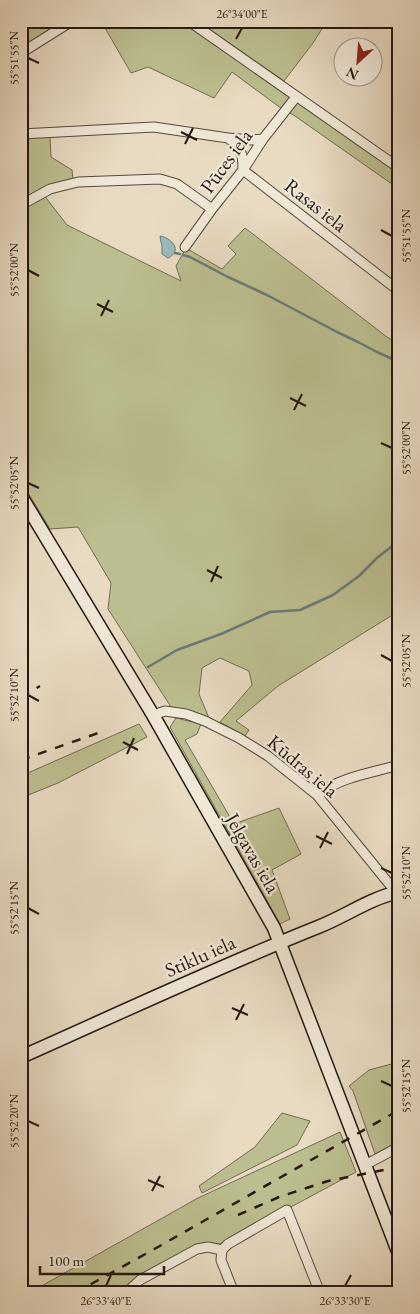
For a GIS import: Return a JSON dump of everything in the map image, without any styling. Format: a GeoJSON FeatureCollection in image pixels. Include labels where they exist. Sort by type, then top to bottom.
{"type":"FeatureCollection","features":[{"type":"Feature","properties":{"kind":"street"},"geometry":{"type":"LineString","coordinates":[[21,53],[72,21]]}},
{"type":"Feature","properties":{"kind":"street"},"geometry":{"type":"LineString","coordinates":[[189,21],[399,168]]}},
{"type":"Feature","properties":{"kind":"street","name":"Pūces iela"},"geometry":{"type":"LineString","coordinates":[[185,247],[296,97]]}},
{"type":"Feature","properties":{"kind":"street"},"geometry":{"type":"LineString","coordinates":[[21,134],[154,127],[228,138],[264,139]]}},
{"type":"Feature","properties":{"kind":"street"},"geometry":{"type":"LineString","coordinates":[[228,138],[242,151],[243,170]]}},
{"type":"Feature","properties":{"kind":"street","name":"Rasas iela"},"geometry":{"type":"LineString","coordinates":[[243,170],[399,292]]}},
{"type":"Feature","properties":{"kind":"street"},"geometry":{"type":"LineString","coordinates":[[21,205],[50,189],[78,182],[160,179],[177,184],[212,209]]}},
{"type":"Feature","properties":{"kind":"street","name":"Jelgavas iela"},"geometry":{"type":"LineString","coordinates":[[21,496],[153,716],[274,928],[399,1254]]}},
{"type":"Feature","properties":{"kind":"street","name":"Kūdras iela"},"geometry":{"type":"LineString","coordinates":[[153,716],[165,711],[186,714],[239,738],[268,756],[317,795],[398,894]]}},
{"type":"Feature","properties":{"kind":"street"},"geometry":{"type":"LineString","coordinates":[[317,795],[341,781],[399,766]]}},
{"type":"Feature","properties":{"kind":"street","name":"Stiklu iela"},"geometry":{"type":"LineString","coordinates":[[21,1057],[279,942],[321,926],[376,898],[398,894]]}},
{"type":"Feature","properties":{"kind":"street"},"geometry":{"type":"LineString","coordinates":[[365,1165],[399,1147]]}},
{"type":"Feature","properties":{"kind":"street"},"geometry":{"type":"LineString","coordinates":[[234,1293],[221,1260],[222,1250],[228,1244],[287,1210],[320,1293]]}},
{"type":"Feature","properties":{"kind":"street"},"geometry":{"type":"LineString","coordinates":[[126,1293],[140,1280],[196,1248],[208,1247],[222,1250]]}},
{"type":"Feature","properties":{"kind":"green space"},"geometry":{"type":"Polygon","coordinates":[[[21,21],[65,21],[21,48],[21,21]]]}},
{"type":"Feature","properties":{"kind":"green space"},"geometry":{"type":"Polygon","coordinates":[[[101,21],[180,21],[399,174],[399,189],[232,72],[214,98],[148,67],[131,73],[101,21]]]}},
{"type":"Feature","properties":{"kind":"green space"},"geometry":{"type":"Polygon","coordinates":[[[198,21],[327,21],[284,81],[198,21]]]}},
{"type":"Feature","properties":{"kind":"green space"},"geometry":{"type":"Polygon","coordinates":[[[50,137],[51,157],[72,170],[73,180],[40,190],[67,225],[181,281],[176,266],[186,248],[222,269],[236,254],[228,246],[245,228],[387,337],[399,344],[399,611],[278,686],[236,721],[249,730],[245,736],[220,722],[252,685],[249,671],[220,658],[202,668],[199,694],[209,718],[171,707],[108,609],[111,583],[78,527],[50,529],[21,481],[21,138],[50,137]]]}},
{"type":"Feature","properties":{"kind":"green space"},"geometry":{"type":"Polygon","coordinates":[[[176,718],[201,724],[197,734],[185,740],[234,824],[279,808],[301,854],[272,870],[290,919],[280,924],[170,727],[176,718]]]}},
{"type":"Feature","properties":{"kind":"green space"},"geometry":{"type":"Polygon","coordinates":[[[139,724],[147,737],[58,783],[21,798],[21,776],[139,724]]]}},
{"type":"Feature","properties":{"kind":"green space"},"geometry":{"type":"Polygon","coordinates":[[[399,1062],[399,1141],[375,1154],[353,1091],[349,1086],[369,1070],[399,1062]]]}},
{"type":"Feature","properties":{"kind":"green space"},"geometry":{"type":"Polygon","coordinates":[[[282,1113],[310,1121],[297,1145],[202,1193],[199,1186],[255,1147],[282,1113]]]}},
{"type":"Feature","properties":{"kind":"green space"},"geometry":{"type":"Polygon","coordinates":[[[340,1132],[356,1172],[224,1243],[197,1246],[120,1293],[117,1293],[113,1285],[99,1293],[29,1293],[198,1198],[340,1132]]]}},
{"type":"Feature","properties":{"kind":"water"},"geometry":{"type":"Polygon","coordinates":[[[160,236],[168,239],[174,245],[175,252],[168,258],[162,254],[160,236]]]}},
{"type":"Feature","properties":{"kind":"waterway"},"geometry":{"type":"LineString","coordinates":[[175,253],[180,254]]}},
{"type":"Feature","properties":{"kind":"waterway"},"geometry":{"type":"LineString","coordinates":[[183,255],[399,362]]}},
{"type":"Feature","properties":{"kind":"waterway"},"geometry":{"type":"LineString","coordinates":[[148,667],[177,650],[221,634],[270,612],[300,610],[333,595],[359,576],[378,557],[399,541]]}},
{"type":"Feature","properties":{"kind":"railway"},"geometry":{"type":"LineString","coordinates":[[21,697],[40,686]]}},
{"type":"Feature","properties":{"kind":"railway"},"geometry":{"type":"LineString","coordinates":[[21,760],[104,731]]}},
{"type":"Feature","properties":{"kind":"railway"},"geometry":{"type":"LineString","coordinates":[[75,1293],[399,1110]]}},
{"type":"Feature","properties":{"kind":"railway"},"geometry":{"type":"LineString","coordinates":[[238,1215],[279,1197],[328,1181],[399,1167]]}}]}
